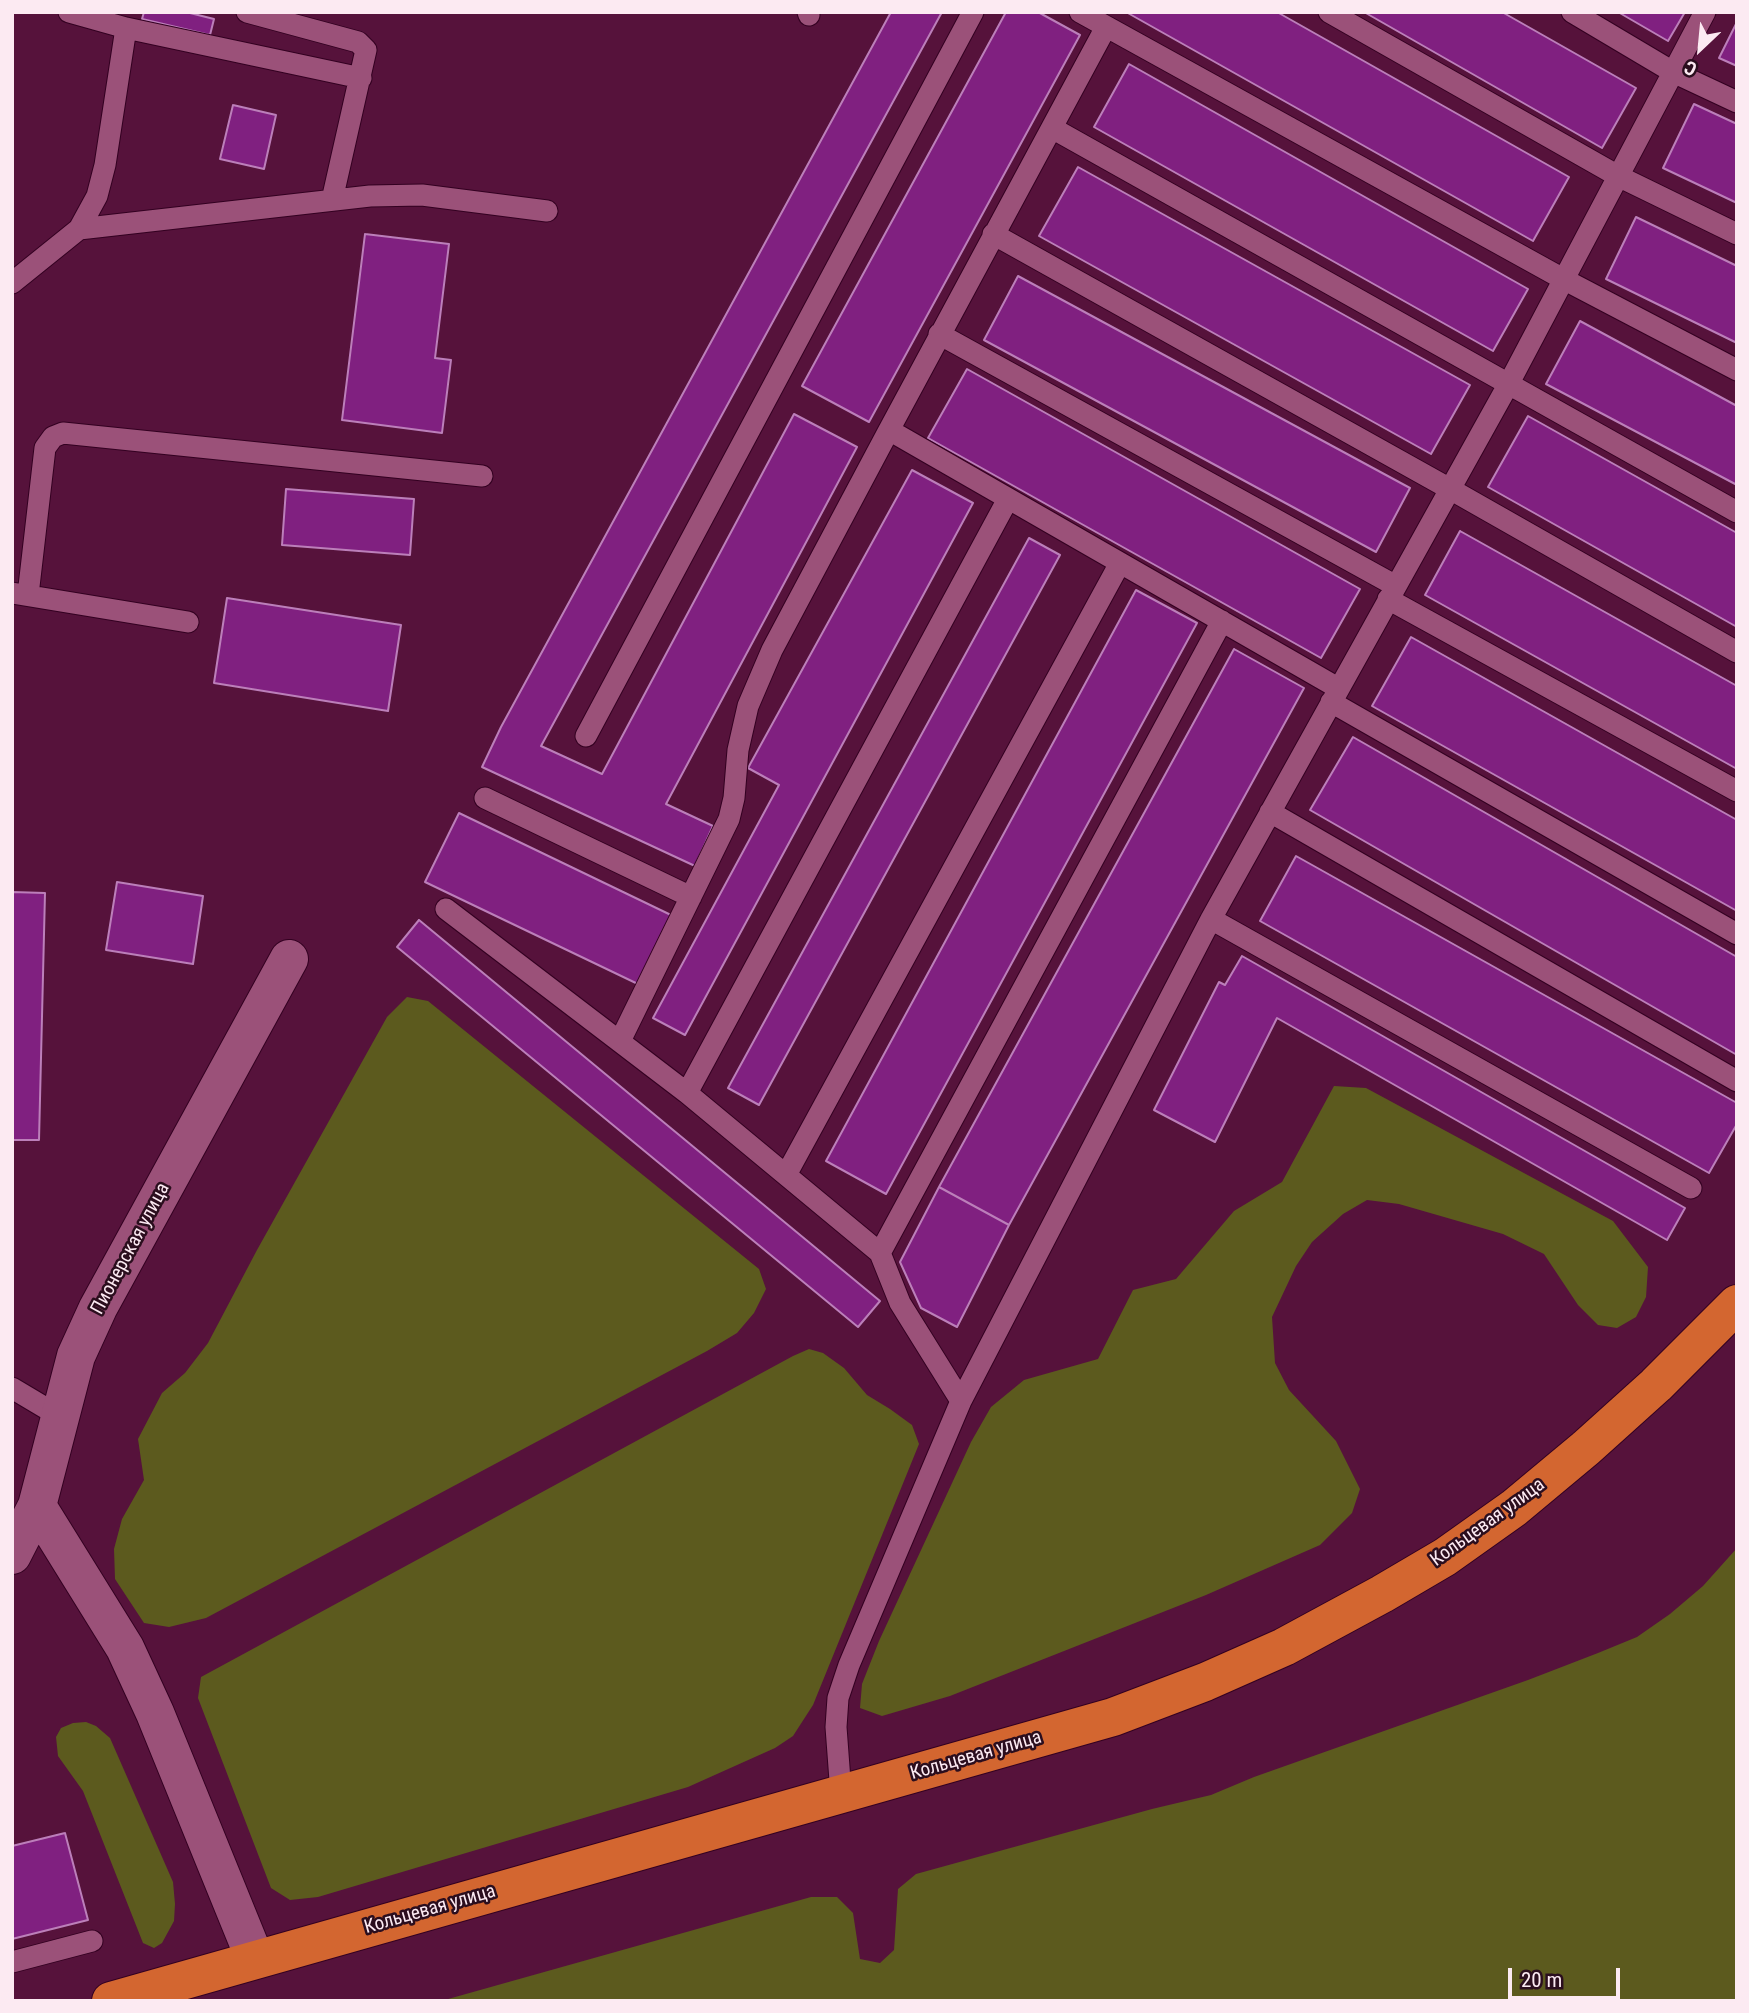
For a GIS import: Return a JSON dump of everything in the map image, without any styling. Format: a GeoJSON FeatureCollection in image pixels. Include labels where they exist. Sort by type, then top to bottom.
{"type":"FeatureCollection","features":[{"type":"Feature","properties":{"kind":"highway","name":"Кольцевая улица"},"geometry":{"type":"LineString","coordinates":[[111,2001],[1124,1712],[1205,1682],[1284,1647],[1382,1594],[1445,1557],[1514,1508],[1646,1394],[1737,1304]]}},
{"type":"Feature","properties":{"kind":"street","name":"Пионерская улица"},"geometry":{"type":"LineString","coordinates":[[12,1555],[37,1506],[76,1356],[98,1308],[289,959]]}},
{"type":"Feature","properties":{"kind":"street"},"geometry":{"type":"LineString","coordinates":[[37,1506],[125,1648],[155,1713],[255,1959]]}},
{"type":"Feature","properties":{"kind":"lane"},"geometry":{"type":"LineString","coordinates":[[69,12],[126,28],[361,78]]}},
{"type":"Feature","properties":{"kind":"lane"},"geometry":{"type":"LineString","coordinates":[[247,12],[358,42],[366,50],[332,200]]}},
{"type":"Feature","properties":{"kind":"lane"},"geometry":{"type":"LineString","coordinates":[[586,736],[973,12]]}},
{"type":"Feature","properties":{"kind":"lane"},"geometry":{"type":"LineString","coordinates":[[1080,12],[1565,280],[1737,370]]}},
{"type":"Feature","properties":{"kind":"lane"},"geometry":{"type":"LineString","coordinates":[[1329,12],[1618,176],[1737,234]]}},
{"type":"Feature","properties":{"kind":"lane"},"geometry":{"type":"LineString","coordinates":[[1572,12],[1672,72],[1737,102]]}},
{"type":"Feature","properties":{"kind":"lane"},"geometry":{"type":"LineString","coordinates":[[841,1794],[836,1727],[838,1698],[849,1665],[961,1401],[1211,919],[1508,385],[1705,12]]}},
{"type":"Feature","properties":{"kind":"lane"},"geometry":{"type":"LineString","coordinates":[[620,1041],[729,819],[734,798],[738,750],[748,706],[779,637],[939,334],[1106,27]]}},
{"type":"Feature","properties":{"kind":"lane"},"geometry":{"type":"LineString","coordinates":[[12,283],[79,229],[97,195],[105,165],[126,28]]}},
{"type":"Feature","properties":{"kind":"lane"},"geometry":{"type":"LineString","coordinates":[[1052,128],[1737,512]]}},
{"type":"Feature","properties":{"kind":"lane"},"geometry":{"type":"LineString","coordinates":[[79,229],[370,196],[422,195],[547,211]]}},
{"type":"Feature","properties":{"kind":"lane"},"geometry":{"type":"LineString","coordinates":[[993,234],[1737,652]]}},
{"type":"Feature","properties":{"kind":"lane"},"geometry":{"type":"LineString","coordinates":[[939,334],[1737,791]]}},
{"type":"Feature","properties":{"kind":"lane"},"geometry":{"type":"LineString","coordinates":[[889,430],[1222,621],[1335,695],[1737,934]]}},
{"type":"Feature","properties":{"kind":"lane"},"geometry":{"type":"LineString","coordinates":[[188,622],[20,594],[44,448],[53,437],[64,433],[482,476]]}},
{"type":"Feature","properties":{"kind":"lane"},"geometry":{"type":"LineString","coordinates":[[687,1093],[1008,499]]}},
{"type":"Feature","properties":{"kind":"lane"},"geometry":{"type":"LineString","coordinates":[[786,1175],[1120,563]]}},
{"type":"Feature","properties":{"kind":"lane"},"geometry":{"type":"LineString","coordinates":[[880,1253],[1222,621]]}},
{"type":"Feature","properties":{"kind":"lane"},"geometry":{"type":"LineString","coordinates":[[485,798],[691,897]]}},
{"type":"Feature","properties":{"kind":"lane"},"geometry":{"type":"LineString","coordinates":[[1270,812],[1737,1082]]}},
{"type":"Feature","properties":{"kind":"lane"},"geometry":{"type":"LineString","coordinates":[[446,909],[687,1093],[880,1253],[900,1303],[961,1401]]}},
{"type":"Feature","properties":{"kind":"lane"},"geometry":{"type":"LineString","coordinates":[[1211,919],[1691,1188]]}},
{"type":"Feature","properties":{"kind":"lane"},"geometry":{"type":"LineString","coordinates":[[12,1388],[59,1416]]}},
{"type":"Feature","properties":{"kind":"lane"},"geometry":{"type":"LineString","coordinates":[[12,1962],[92,1941]]}},
{"type":"Feature","properties":{"kind":"shaded area"},"geometry":{"type":"Polygon","coordinates":[[[407,997],[428,1001],[759,1269],[766,1289],[754,1313],[737,1333],[707,1351],[206,1618],[169,1627],[144,1623],[115,1579],[114,1549],[122,1519],[144,1480],[138,1439],[162,1393],[185,1373],[208,1343],[387,1017],[407,997]]]}},
{"type":"Feature","properties":{"kind":"shaded area"},"geometry":{"type":"Polygon","coordinates":[[[1334,1086],[1366,1088],[1613,1221],[1648,1267],[1646,1297],[1636,1317],[1617,1328],[1598,1325],[1578,1305],[1544,1254],[1503,1234],[1399,1204],[1367,1200],[1343,1214],[1312,1242],[1296,1266],[1272,1317],[1275,1363],[1289,1390],[1336,1441],[1360,1489],[1352,1513],[1320,1545],[1206,1595],[950,1696],[882,1716],[860,1708],[862,1684],[879,1641],[971,1442],[991,1407],[1024,1380],[1098,1359],[1133,1290],[1176,1279],[1234,1211],[1282,1182],[1334,1086]]]}},
{"type":"Feature","properties":{"kind":"shaded area"},"geometry":{"type":"Polygon","coordinates":[[[809,1349],[823,1353],[844,1368],[867,1395],[912,1425],[919,1444],[813,1705],[793,1736],[775,1748],[688,1787],[318,1897],[290,1900],[271,1888],[198,1698],[201,1677],[809,1349]]]}},
{"type":"Feature","properties":{"kind":"shaded area"},"geometry":{"type":"Polygon","coordinates":[[[1737,1548],[1737,2001],[441,2001],[811,1897],[837,1897],[853,1913],[860,1959],[880,1963],[894,1950],[898,1889],[916,1874],[1211,1795],[1598,1653],[1637,1637],[1670,1614],[1703,1586],[1737,1548]]]}},
{"type":"Feature","properties":{"kind":"shaded area"},"geometry":{"type":"Polygon","coordinates":[[[86,1722],[96,1726],[110,1738],[173,1882],[174,1921],[162,1943],[154,1948],[143,1943],[83,1791],[58,1756],[56,1737],[61,1728],[86,1722]]]}},
{"type":"Feature","properties":{"kind":"building"},"geometry":{"type":"Polygon","coordinates":[[[144,12],[186,12],[214,19],[210,35],[142,19],[144,12]]]}},
{"type":"Feature","properties":{"kind":"building"},"geometry":{"type":"Polygon","coordinates":[[[891,12],[942,12],[541,746],[602,774],[794,414],[857,447],[666,804],[713,826],[695,866],[482,767],[501,727],[891,12]]]}},
{"type":"Feature","properties":{"kind":"building"},"geometry":{"type":"Polygon","coordinates":[[[1006,12],[1038,12],[1080,35],[869,422],[802,386],[1006,12]]]}},
{"type":"Feature","properties":{"kind":"building"},"geometry":{"type":"Polygon","coordinates":[[[1126,12],[1277,12],[1569,177],[1533,241],[1126,12]]]}},
{"type":"Feature","properties":{"kind":"building"},"geometry":{"type":"Polygon","coordinates":[[[1364,12],[1502,12],[1636,88],[1602,148],[1364,12]]]}},
{"type":"Feature","properties":{"kind":"building"},"geometry":{"type":"Polygon","coordinates":[[[1618,12],[1685,12],[1668,41],[1618,12]]]}},
{"type":"Feature","properties":{"kind":"building"},"geometry":{"type":"Polygon","coordinates":[[[1737,22],[1737,66],[1719,58],[1737,22]]]}},
{"type":"Feature","properties":{"kind":"building"},"geometry":{"type":"Polygon","coordinates":[[[1129,64],[1528,289],[1493,351],[1094,127],[1129,64]]]}},
{"type":"Feature","properties":{"kind":"building"},"geometry":{"type":"Polygon","coordinates":[[[1694,104],[1737,124],[1737,203],[1663,168],[1694,104]]]}},
{"type":"Feature","properties":{"kind":"building"},"geometry":{"type":"Polygon","coordinates":[[[233,105],[276,115],[264,169],[220,159],[233,105]]]}},
{"type":"Feature","properties":{"kind":"building"},"geometry":{"type":"Polygon","coordinates":[[[1078,167],[1470,385],[1431,454],[1039,236],[1078,167]]]}},
{"type":"Feature","properties":{"kind":"building"},"geometry":{"type":"Polygon","coordinates":[[[1636,217],[1737,266],[1737,343],[1606,279],[1636,217]]]}},
{"type":"Feature","properties":{"kind":"building"},"geometry":{"type":"Polygon","coordinates":[[[365,234],[449,244],[435,358],[451,360],[442,433],[342,420],[365,234]]]}},
{"type":"Feature","properties":{"kind":"building"},"geometry":{"type":"Polygon","coordinates":[[[1018,276],[1410,488],[1376,552],[984,340],[1018,276]]]}},
{"type":"Feature","properties":{"kind":"building"},"geometry":{"type":"Polygon","coordinates":[[[1580,321],[1737,406],[1737,485],[1546,384],[1580,321]]]}},
{"type":"Feature","properties":{"kind":"building"},"geometry":{"type":"Polygon","coordinates":[[[967,369],[1360,589],[1321,658],[928,438],[967,369]]]}},
{"type":"Feature","properties":{"kind":"building"},"geometry":{"type":"Polygon","coordinates":[[[1528,416],[1737,533],[1737,627],[1488,487],[1528,416]]]}},
{"type":"Feature","properties":{"kind":"building"},"geometry":{"type":"Polygon","coordinates":[[[912,470],[973,503],[685,1035],[653,1018],[779,785],[748,768],[912,470]]]}},
{"type":"Feature","properties":{"kind":"building"},"geometry":{"type":"Polygon","coordinates":[[[286,489],[414,499],[410,555],[282,545],[286,489]]]}},
{"type":"Feature","properties":{"kind":"building"},"geometry":{"type":"Polygon","coordinates":[[[1460,531],[1737,686],[1737,769],[1425,595],[1460,531]]]}},
{"type":"Feature","properties":{"kind":"building"},"geometry":{"type":"Polygon","coordinates":[[[1029,538],[1060,555],[759,1105],[728,1088],[1029,538]]]}},
{"type":"Feature","properties":{"kind":"building"},"geometry":{"type":"Polygon","coordinates":[[[1136,590],[1197,623],[886,1194],[826,1161],[1136,590]]]}},
{"type":"Feature","properties":{"kind":"building"},"geometry":{"type":"Polygon","coordinates":[[[227,598],[401,625],[388,711],[214,683],[227,598]]]}},
{"type":"Feature","properties":{"kind":"building"},"geometry":{"type":"Polygon","coordinates":[[[1411,637],[1737,820],[1737,911],[1372,706],[1411,637]]]}},
{"type":"Feature","properties":{"kind":"building"},"geometry":{"type":"Polygon","coordinates":[[[1234,649],[1304,688],[1009,1225],[939,1187],[1234,649]]]}},
{"type":"Feature","properties":{"kind":"building"},"geometry":{"type":"Polygon","coordinates":[[[1353,737],[1737,957],[1737,1055],[1310,810],[1353,737]]]}},
{"type":"Feature","properties":{"kind":"building"},"geometry":{"type":"Polygon","coordinates":[[[459,813],[673,916],[640,985],[425,882],[459,813]]]}},
{"type":"Feature","properties":{"kind":"building"},"geometry":{"type":"Polygon","coordinates":[[[1296,856],[1737,1103],[1737,1124],[1709,1173],[1260,921],[1296,856]]]}},
{"type":"Feature","properties":{"kind":"building"},"geometry":{"type":"Polygon","coordinates":[[[117,882],[203,896],[193,964],[106,950],[117,882]]]}},
{"type":"Feature","properties":{"kind":"building"},"geometry":{"type":"Polygon","coordinates":[[[12,892],[45,893],[39,1140],[12,1140],[12,892]]]}},
{"type":"Feature","properties":{"kind":"building"},"geometry":{"type":"Polygon","coordinates":[[[419,920],[880,1301],[858,1327],[397,947],[419,920]]]}},
{"type":"Feature","properties":{"kind":"building"},"geometry":{"type":"Polygon","coordinates":[[[1242,956],[1685,1208],[1667,1240],[1277,1018],[1215,1142],[1154,1110],[1219,982],[1225,985],[1242,956]]]}},
{"type":"Feature","properties":{"kind":"building"},"geometry":{"type":"Polygon","coordinates":[[[939,1187],[1009,1225],[957,1327],[921,1308],[900,1262],[939,1187]]]}},
{"type":"Feature","properties":{"kind":"building"},"geometry":{"type":"Polygon","coordinates":[[[65,1833],[88,1920],[12,1939],[12,1846],[65,1833]]]}}]}
